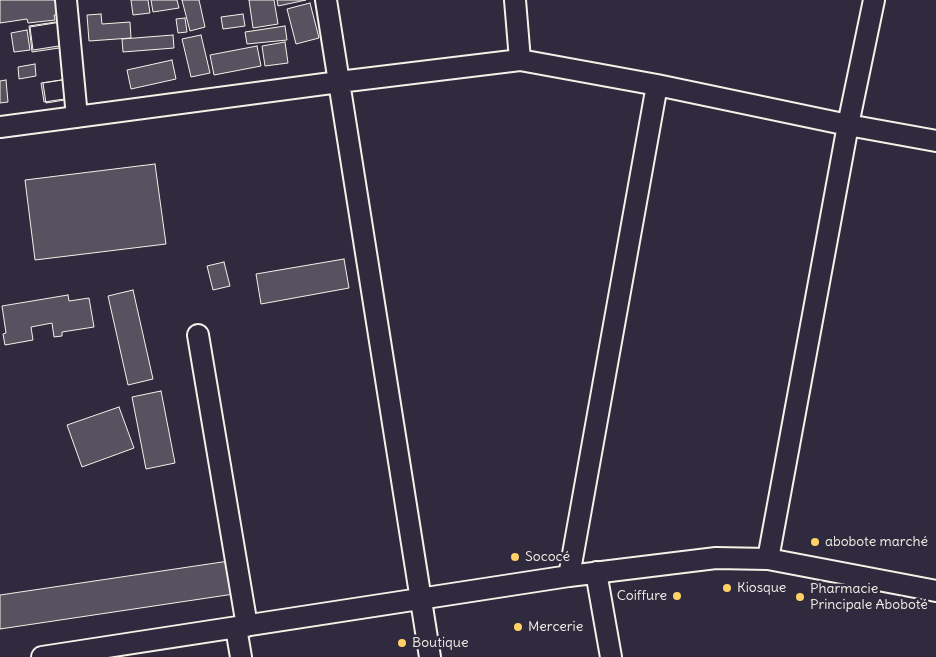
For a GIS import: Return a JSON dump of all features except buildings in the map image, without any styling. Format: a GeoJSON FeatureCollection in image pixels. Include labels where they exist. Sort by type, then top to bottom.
{"type":"FeatureCollection","features":[{"type":"Feature","properties":{"kind":"street"},"geometry":{"type":"LineString","coordinates":[[66,0],[77,117]]}},
{"type":"Feature","properties":{"kind":"street"},"geometry":{"type":"LineString","coordinates":[[326,0],[430,657]]}},
{"type":"Feature","properties":{"kind":"street"},"geometry":{"type":"LineString","coordinates":[[515,0],[520,60]]}},
{"type":"Feature","properties":{"kind":"street"},"geometry":{"type":"LineString","coordinates":[[768,559],[848,125],[874,0]]}},
{"type":"Feature","properties":{"kind":"street"},"geometry":{"type":"LineString","coordinates":[[0,127],[520,60],[657,85],[848,125],[936,141]]}},
{"type":"Feature","properties":{"kind":"street"},"geometry":{"type":"LineString","coordinates":[[569,576],[657,85]]}},
{"type":"Feature","properties":{"kind":"street"},"geometry":{"type":"LineString","coordinates":[[198,335],[241,627],[240,657]]}},
{"type":"Feature","properties":{"kind":"street"},"geometry":{"type":"LineString","coordinates":[[51,656],[596,572],[716,558],[768,559],[936,591]]}},
{"type":"Feature","properties":{"kind":"street"},"geometry":{"type":"LineString","coordinates":[[596,572],[612,657]]}},
{"type":"Feature","properties":{"kind":"place","name":"abobote marché"},"geometry":{"type":"Point","coordinates":[815,542]}},
{"type":"Feature","properties":{"kind":"place","name":"Sococé"},"geometry":{"type":"Point","coordinates":[515,557]}},
{"type":"Feature","properties":{"kind":"place","name":"Kiosque"},"geometry":{"type":"Point","coordinates":[727,588]}},
{"type":"Feature","properties":{"kind":"place","name":"Coiffure"},"geometry":{"type":"Point","coordinates":[677,596]}},
{"type":"Feature","properties":{"kind":"place","name":"Pharmacie Principale Aboboté"},"geometry":{"type":"Point","coordinates":[800,597]}},
{"type":"Feature","properties":{"kind":"place","name":"Mercerie"},"geometry":{"type":"Point","coordinates":[518,627]}},
{"type":"Feature","properties":{"kind":"place","name":"Boutique"},"geometry":{"type":"Point","coordinates":[402,643]}}]}
